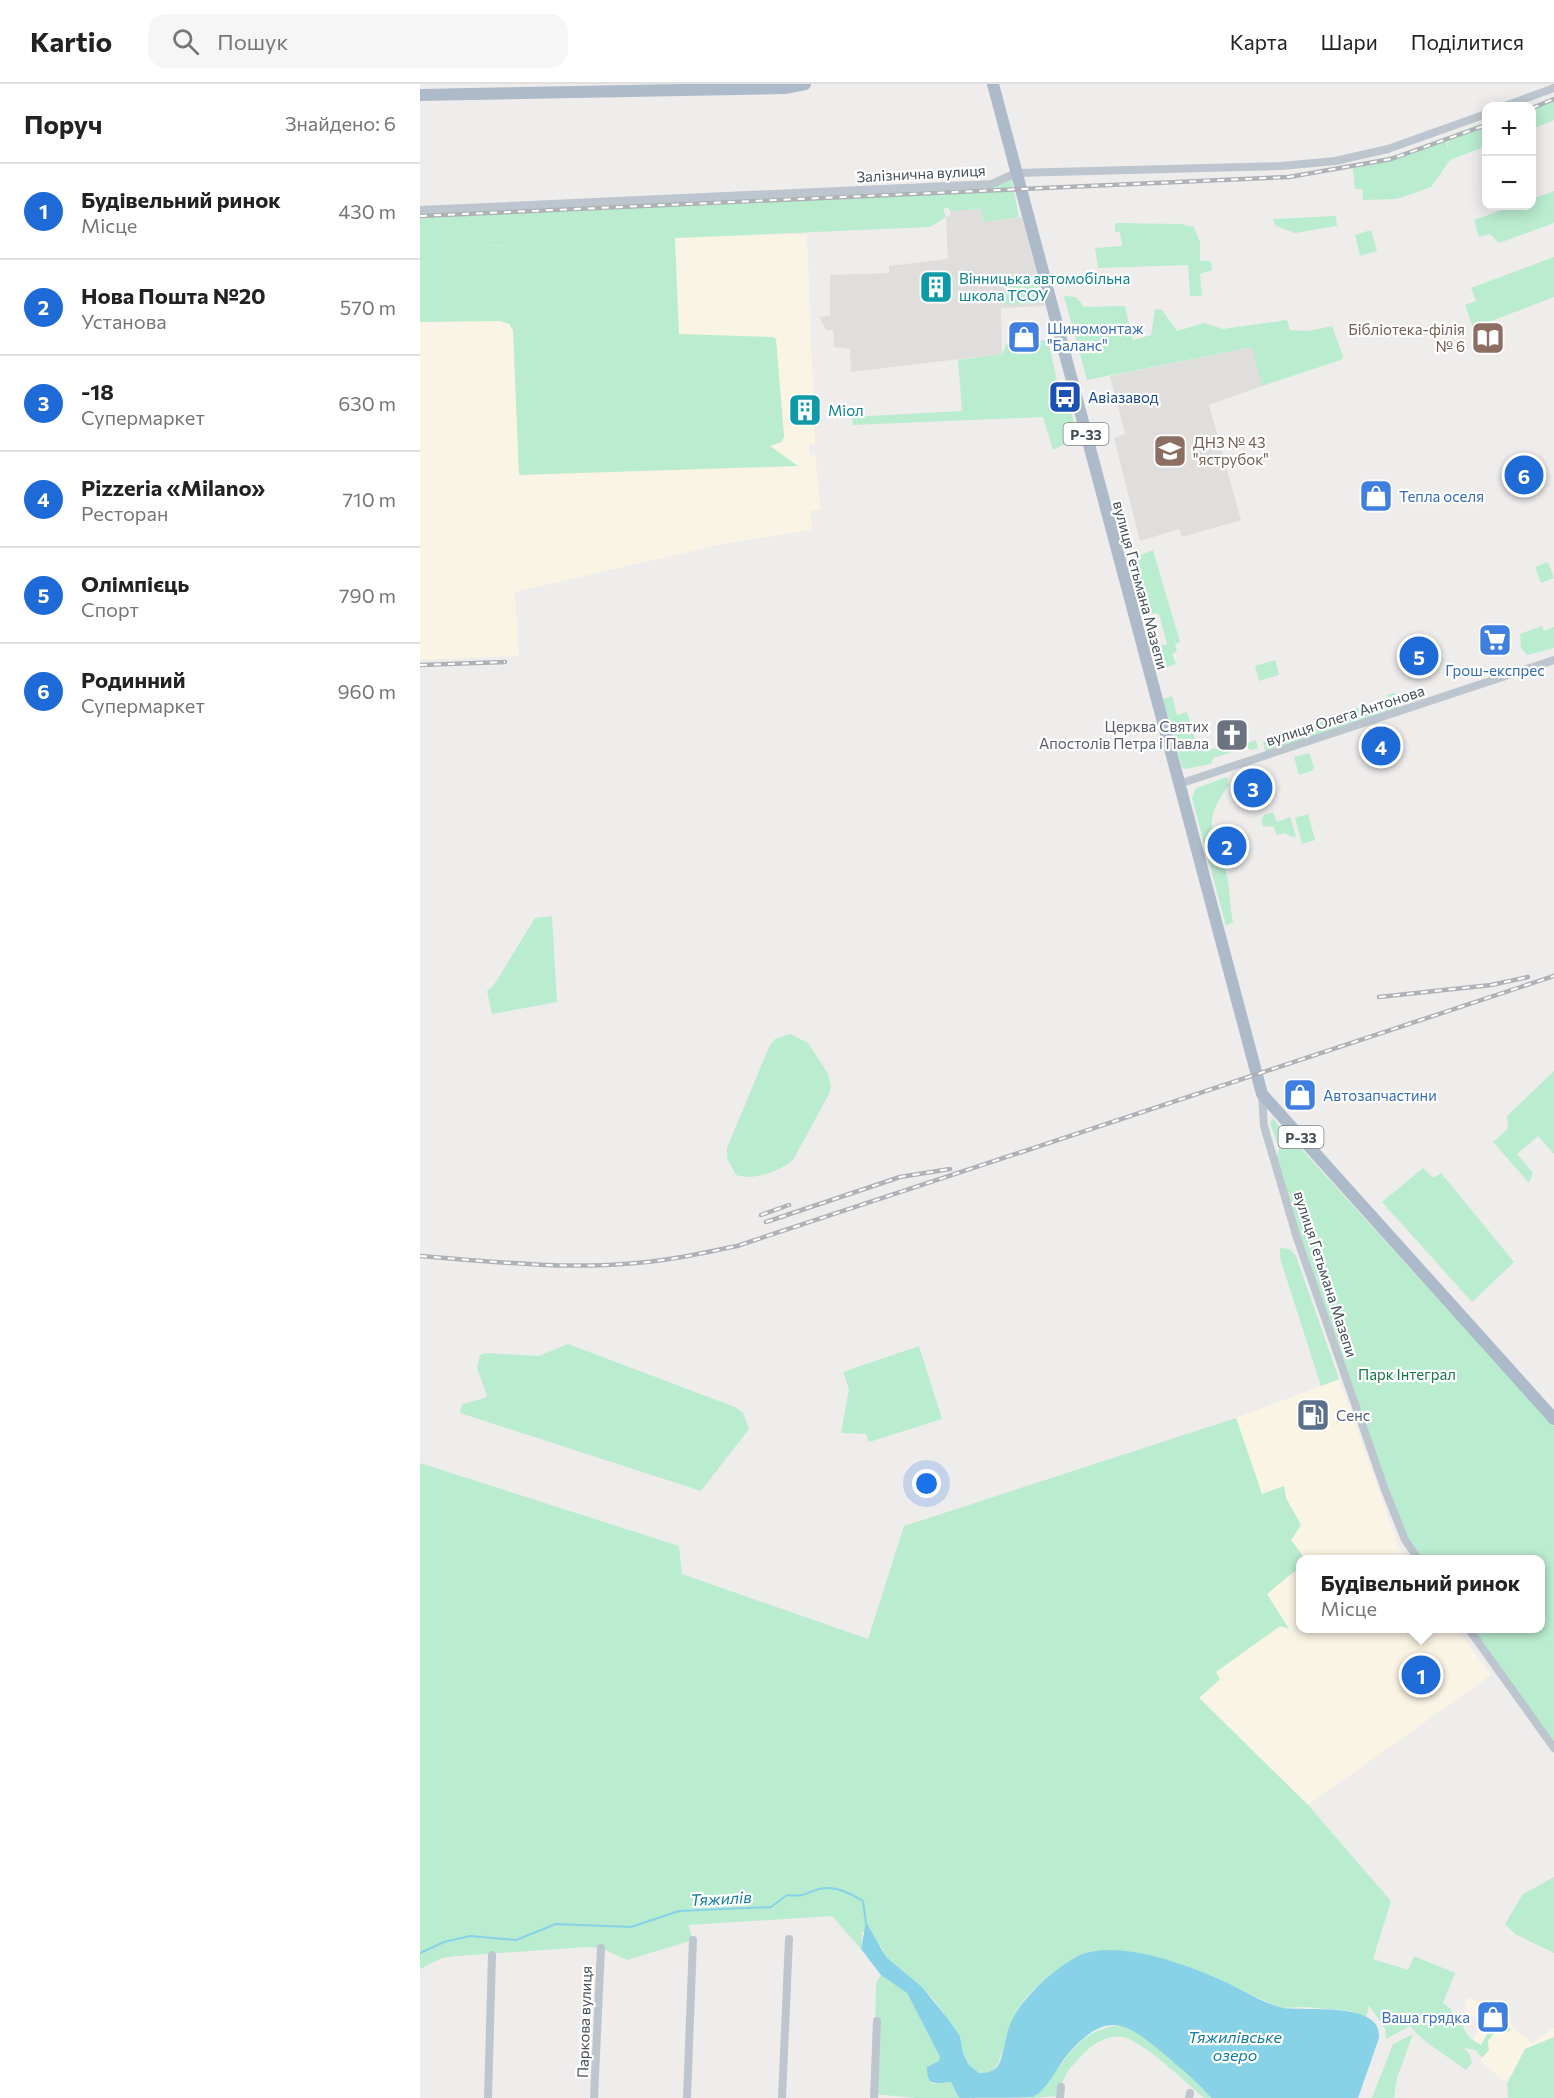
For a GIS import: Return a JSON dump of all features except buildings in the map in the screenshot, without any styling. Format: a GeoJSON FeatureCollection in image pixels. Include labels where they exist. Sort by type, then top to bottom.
{"type":"FeatureCollection","features":[{"type":"Feature","properties":{"kind":"main road"},"geometry":{"type":"LineString","coordinates":[[420,95],[785,88],[805,84]]}},
{"type":"Feature","properties":{"kind":"main road","name":"вулиця Гетьмана Мазепи"},"geometry":{"type":"LineString","coordinates":[[993,84],[1262,1094],[1554,1419]]}},
{"type":"Feature","properties":{"kind":"street"},"geometry":{"type":"LineString","coordinates":[[1516,102],[1554,88]]}},
{"type":"Feature","properties":{"kind":"street","name":"Залізнична вулиця"},"geometry":{"type":"LineString","coordinates":[[420,210],[992,184],[1016,173],[1281,166],[1335,161],[1388,149],[1482,115]]}},
{"type":"Feature","properties":{"kind":"street","name":"вулиця Олега Антонова"},"geometry":{"type":"LineString","coordinates":[[1179,784],[1554,660]]}},
{"type":"Feature","properties":{"kind":"street","name":"вулиця Гетьмана Мазепи"},"geometry":{"type":"LineString","coordinates":[[1262,1094],[1264,1126],[1301,1249],[1385,1490],[1404,1540],[1415,1555]]}},
{"type":"Feature","properties":{"kind":"street"},"geometry":{"type":"LineString","coordinates":[[1471,1633],[1554,1748]]}},
{"type":"Feature","properties":{"kind":"street"},"geometry":{"type":"LineString","coordinates":[[782,2098],[789,1939]]}},
{"type":"Feature","properties":{"kind":"street"},"geometry":{"type":"LineString","coordinates":[[687,2098],[693,1940]]}},
{"type":"Feature","properties":{"kind":"street","name":"Паркова вулиця"},"geometry":{"type":"LineString","coordinates":[[594,2098],[601,1948]]}},
{"type":"Feature","properties":{"kind":"street"},"geometry":{"type":"LineString","coordinates":[[488,2098],[492,1955]]}},
{"type":"Feature","properties":{"kind":"street"},"geometry":{"type":"LineString","coordinates":[[874,2098],[877,2021]]}},
{"type":"Feature","properties":{"kind":"street"},"geometry":{"type":"LineString","coordinates":[[1060,2098],[1061,2088]]}},
{"type":"Feature","properties":{"kind":"shaded area"},"geometry":{"type":"Polygon","coordinates":[[[981,209],[985,222],[1022,217],[1045,306],[1001,308],[1002,354],[851,372],[850,349],[834,347],[833,330],[826,330],[819,317],[830,316],[830,275],[889,273],[889,266],[948,259],[946,217],[951,215],[950,211],[981,209]]]}},
{"type":"Feature","properties":{"kind":"shaded area"},"geometry":{"type":"Polygon","coordinates":[[[807,234],[815,438],[815,444],[809,445],[810,455],[815,455],[821,510],[811,511],[812,530],[727,543],[515,592],[519,656],[420,660],[420,248],[807,234]]]}},
{"type":"Feature","properties":{"kind":"shaded area","name":"ДНЗ № 43 \"яструбок\""},"geometry":{"type":"Polygon","coordinates":[[[1253,347],[1262,386],[1209,405],[1241,520],[1182,537],[1179,529],[1140,541],[1114,438],[1125,434],[1110,376],[1253,347]]]}},
{"type":"Feature","properties":{"kind":"shaded area"},"geometry":{"type":"Polygon","coordinates":[[[1339,1379],[1398,1545],[1405,1555],[1302,1555],[1291,1540],[1301,1525],[1286,1498],[1284,1487],[1262,1495],[1236,1418],[1339,1379]]]}},
{"type":"Feature","properties":{"kind":"shaded area"},"geometry":{"type":"Polygon","coordinates":[[[1296,1570],[1296,1633],[1461,1633],[1491,1675],[1308,1805],[1199,1697],[1220,1680],[1215,1673],[1266,1594],[1296,1570]]]}},
{"type":"Feature","properties":{"kind":"shaded area"},"geometry":{"type":"Polygon","coordinates":[[[1469,1998],[1502,2010],[1514,2028],[1532,2043],[1554,2028],[1554,2037],[1525,2049],[1513,2073],[1504,2081],[1481,2061],[1481,2044],[1473,2039],[1483,2022],[1464,2012],[1467,2007],[1464,2002],[1469,1998]]]}},
{"type":"Feature","properties":{"kind":"green space"},"geometry":{"type":"Polygon","coordinates":[[[1554,100],[1554,120],[1536,127],[1536,107],[1554,100]]]}},
{"type":"Feature","properties":{"kind":"green space"},"geometry":{"type":"Polygon","coordinates":[[[1482,123],[1482,126],[1387,160],[1446,141],[1449,155],[1447,141],[1482,128],[1482,148],[1450,160],[1431,187],[1397,199],[1363,200],[1362,189],[1355,189],[1353,168],[1370,164],[1352,167],[1352,165],[1396,155],[1482,123]]]}},
{"type":"Feature","properties":{"kind":"green space"},"geometry":{"type":"Polygon","coordinates":[[[1011,176],[1019,217],[984,222],[981,209],[950,211],[948,207],[943,209],[946,217],[930,227],[675,238],[679,334],[773,337],[776,339],[784,436],[782,442],[770,446],[798,466],[519,475],[513,330],[509,324],[500,321],[420,322],[420,210],[992,184],[1011,176]]]}},
{"type":"Feature","properties":{"kind":"green space"},"geometry":{"type":"Polygon","coordinates":[[[1554,191],[1554,223],[1499,243],[1490,234],[1479,237],[1474,220],[1503,210],[1536,210],[1536,198],[1554,191]]]}},
{"type":"Feature","properties":{"kind":"green space"},"geometry":{"type":"Polygon","coordinates":[[[1336,216],[1337,226],[1295,233],[1276,226],[1273,219],[1336,216]]]}},
{"type":"Feature","properties":{"kind":"green space"},"geometry":{"type":"Polygon","coordinates":[[[1115,223],[1181,224],[1194,227],[1200,242],[1200,261],[1211,261],[1212,270],[1200,274],[1202,296],[1190,296],[1188,265],[1098,268],[1095,248],[1122,246],[1120,232],[1115,232],[1115,223]]]}},
{"type":"Feature","properties":{"kind":"green space"},"geometry":{"type":"Polygon","coordinates":[[[1371,230],[1377,251],[1360,256],[1355,235],[1371,230]]]}},
{"type":"Feature","properties":{"kind":"green space"},"geometry":{"type":"Polygon","coordinates":[[[1554,257],[1554,297],[1473,328],[1465,305],[1476,301],[1471,288],[1554,257]]]}},
{"type":"Feature","properties":{"kind":"green space"},"geometry":{"type":"Polygon","coordinates":[[[1005,278],[1036,279],[1043,303],[1005,305],[1005,278]]]}},
{"type":"Feature","properties":{"kind":"green space"},"geometry":{"type":"Polygon","coordinates":[[[1064,296],[1076,297],[1084,307],[1125,306],[1133,340],[1151,335],[1155,309],[1162,310],[1177,331],[1204,323],[1223,329],[1287,320],[1290,330],[1309,331],[1332,326],[1343,356],[1341,360],[1262,386],[1252,347],[1087,380],[1064,296]]]}},
{"type":"Feature","properties":{"kind":"green space"},"geometry":{"type":"Polygon","coordinates":[[[1034,340],[1048,341],[1061,398],[1058,399],[1061,411],[1071,409],[1076,433],[1074,439],[1053,450],[1043,417],[853,425],[852,417],[962,411],[958,360],[1002,354],[1007,343],[1017,341],[1018,345],[1034,340]]]}},
{"type":"Feature","properties":{"kind":"green space"},"geometry":{"type":"Polygon","coordinates":[[[1153,550],[1180,642],[1175,644],[1177,651],[1172,654],[1176,664],[1164,668],[1159,646],[1167,644],[1159,614],[1150,613],[1135,557],[1153,550]]]}},
{"type":"Feature","properties":{"kind":"green space"},"geometry":{"type":"Polygon","coordinates":[[[1548,562],[1554,578],[1541,583],[1535,567],[1548,562]]]}},
{"type":"Feature","properties":{"kind":"green space"},"geometry":{"type":"Polygon","coordinates":[[[1542,626],[1544,631],[1554,627],[1554,648],[1527,655],[1521,648],[1520,634],[1542,626]]]}},
{"type":"Feature","properties":{"kind":"green space"},"geometry":{"type":"Polygon","coordinates":[[[1275,660],[1279,675],[1259,681],[1255,666],[1275,660]]]}},
{"type":"Feature","properties":{"kind":"green space"},"geometry":{"type":"Polygon","coordinates":[[[1397,694],[1400,704],[1395,710],[1266,753],[1263,742],[1363,706],[1368,714],[1391,706],[1387,695],[1397,694]]]}},
{"type":"Feature","properties":{"kind":"green space"},"geometry":{"type":"Polygon","coordinates":[[[1172,696],[1177,715],[1187,712],[1199,751],[1216,748],[1220,751],[1256,740],[1258,748],[1251,750],[1247,747],[1213,758],[1211,764],[1185,769],[1182,767],[1163,699],[1172,696]]]}},
{"type":"Feature","properties":{"kind":"green space"},"geometry":{"type":"Polygon","coordinates":[[[1309,753],[1314,767],[1312,771],[1299,775],[1294,757],[1309,753]]]}},
{"type":"Feature","properties":{"kind":"green space"},"geometry":{"type":"Polygon","coordinates":[[[1227,777],[1229,785],[1219,800],[1212,823],[1228,880],[1233,922],[1226,926],[1192,798],[1196,788],[1227,777]]]}},
{"type":"Feature","properties":{"kind":"green space"},"geometry":{"type":"Polygon","coordinates":[[[1273,812],[1277,822],[1290,817],[1296,836],[1292,837],[1284,833],[1277,835],[1273,826],[1263,827],[1261,821],[1264,815],[1273,812]]]}},
{"type":"Feature","properties":{"kind":"green space"},"geometry":{"type":"Polygon","coordinates":[[[1308,814],[1315,840],[1302,844],[1295,818],[1308,814]]]}},
{"type":"Feature","properties":{"kind":"green space"},"geometry":{"type":"Polygon","coordinates":[[[552,916],[557,1002],[492,1014],[487,991],[494,985],[535,918],[552,916]]]}},
{"type":"Feature","properties":{"kind":"green space"},"geometry":{"type":"Polygon","coordinates":[[[790,1034],[808,1043],[828,1074],[830,1092],[793,1160],[766,1174],[750,1177],[736,1175],[727,1158],[727,1148],[769,1047],[775,1039],[790,1034]]]}},
{"type":"Feature","properties":{"kind":"green space"},"geometry":{"type":"Polygon","coordinates":[[[1554,1071],[1554,1154],[1538,1136],[1517,1154],[1533,1173],[1529,1183],[1493,1142],[1508,1129],[1507,1116],[1554,1071]]]}},
{"type":"Feature","properties":{"kind":"green space","name":"Парк Інтеграл"},"geometry":{"type":"Polygon","coordinates":[[[1273,1118],[1284,1133],[1282,1138],[1291,1145],[1295,1142],[1554,1426],[1554,1748],[1471,1633],[1545,1633],[1545,1555],[1416,1555],[1405,1540],[1275,1165],[1279,1148],[1270,1123],[1273,1118]]]}},
{"type":"Feature","properties":{"kind":"green space"},"geometry":{"type":"Polygon","coordinates":[[[1423,1168],[1433,1178],[1441,1173],[1514,1262],[1472,1302],[1382,1202],[1423,1168]]]}},
{"type":"Feature","properties":{"kind":"green space"},"geometry":{"type":"Polygon","coordinates":[[[1280,1248],[1290,1249],[1296,1256],[1339,1379],[1321,1386],[1280,1258],[1280,1248]]]}},
{"type":"Feature","properties":{"kind":"green space"},"geometry":{"type":"Polygon","coordinates":[[[568,1344],[735,1407],[743,1413],[749,1429],[701,1491],[460,1413],[462,1404],[485,1398],[487,1395],[477,1368],[480,1355],[485,1353],[539,1356],[568,1344]]]}},
{"type":"Feature","properties":{"kind":"green space"},"geometry":{"type":"Polygon","coordinates":[[[919,1346],[942,1419],[869,1442],[866,1434],[841,1433],[849,1389],[843,1372],[919,1346]]]}},
{"type":"Feature","properties":{"kind":"green space"},"geometry":{"type":"Polygon","coordinates":[[[1236,1418],[1262,1494],[1284,1486],[1286,1498],[1301,1525],[1291,1540],[1302,1555],[1296,1555],[1296,1570],[1267,1594],[1289,1629],[1280,1626],[1216,1672],[1220,1679],[1199,1698],[1308,1805],[1391,1901],[1373,1959],[1408,1970],[1414,1956],[1455,1973],[1443,2003],[1451,2009],[1454,2018],[1462,2015],[1466,2033],[1481,2045],[1498,2015],[1511,2029],[1508,2032],[1495,2032],[1488,2041],[1489,2050],[1482,2058],[1476,2050],[1464,2048],[1470,2055],[1472,2063],[1466,2070],[1429,2044],[1410,2026],[1386,2039],[1385,2029],[1369,2005],[1366,2018],[1351,2011],[1305,2007],[1280,2008],[1212,1976],[1174,1963],[1075,1957],[1043,1982],[1022,2003],[996,2067],[988,2072],[979,2073],[968,2064],[960,2036],[922,1987],[886,1958],[881,1946],[862,1931],[861,1949],[832,1916],[688,1925],[693,1940],[627,1960],[601,1948],[588,1947],[457,1956],[442,1958],[420,1969],[420,1463],[679,1546],[682,1574],[868,1639],[904,1526],[1236,1418]]]}},
{"type":"Feature","properties":{"kind":"green space"},"geometry":{"type":"Polygon","coordinates":[[[1554,1877],[1554,1953],[1515,1934],[1505,1924],[1523,1894],[1554,1877]]]}},
{"type":"Feature","properties":{"kind":"green space"},"geometry":{"type":"Polygon","coordinates":[[[881,1975],[907,1993],[940,2057],[939,2061],[927,2067],[927,2073],[933,2084],[951,2082],[959,2098],[915,2098],[874,2094],[876,1983],[881,1975]]]}},
{"type":"Feature","properties":{"kind":"green space"},"geometry":{"type":"Polygon","coordinates":[[[1122,2025],[1158,2047],[1211,2098],[1204,2098],[1140,2045],[1122,2037],[1111,2037],[1092,2046],[1074,2063],[1063,2082],[1060,2096],[1031,2098],[1080,2042],[1105,2028],[1122,2025]]]}},
{"type":"Feature","properties":{"kind":"green space"},"geometry":{"type":"Polygon","coordinates":[[[1413,2034],[1397,2078],[1394,2098],[1372,2098],[1393,2044],[1413,2034]]]}},
{"type":"Feature","properties":{"kind":"green space"},"geometry":{"type":"Polygon","coordinates":[[[1554,2037],[1554,2098],[1508,2098],[1507,2084],[1525,2049],[1554,2037]]]}},
{"type":"Feature","properties":{"kind":"water","name":"Тяжилівське озеро"},"geometry":{"type":"Polygon","coordinates":[[[866,1922],[886,1957],[922,1987],[948,2019],[960,2036],[968,2064],[979,2073],[990,2072],[997,2067],[1014,2015],[1038,1986],[1076,1957],[1109,1950],[1128,1951],[1169,1960],[1221,1980],[1279,2007],[1354,2013],[1368,2018],[1377,2026],[1379,2038],[1358,2098],[1211,2098],[1150,2042],[1126,2028],[1115,2025],[1093,2031],[1081,2040],[1043,2089],[1033,2097],[959,2098],[951,2082],[934,2083],[928,2078],[927,2067],[939,2061],[940,2057],[907,1993],[881,1975],[861,1949],[866,1922]]]}},
{"type":"Feature","properties":{"kind":"waterway","name":"Тяжилів"},"geometry":{"type":"LineString","coordinates":[[420,1953],[444,1942],[470,1936],[516,1940],[556,1924],[631,1927],[679,1911],[771,1907],[787,1895],[800,1895],[825,1888],[840,1890],[863,1901],[866,1923]]}},
{"type":"Feature","properties":{"kind":"railway"},"geometry":{"type":"LineString","coordinates":[[1536,106],[1554,99]]}},
{"type":"Feature","properties":{"kind":"railway"},"geometry":{"type":"LineString","coordinates":[[420,216],[1289,177],[1391,159],[1482,126]]}},
{"type":"Feature","properties":{"kind":"railway"},"geometry":{"type":"LineString","coordinates":[[420,665],[505,662]]}},
{"type":"Feature","properties":{"kind":"railway"},"geometry":{"type":"LineString","coordinates":[[420,1256],[572,1266],[666,1260],[737,1246],[1554,976]]}},
{"type":"Feature","properties":{"kind":"railway"},"geometry":{"type":"LineString","coordinates":[[1379,997],[1491,985],[1528,977]]}},
{"type":"Feature","properties":{"kind":"railway"},"geometry":{"type":"LineString","coordinates":[[766,1222],[900,1177],[950,1169]]}},
{"type":"Feature","properties":{"kind":"railway"},"geometry":{"type":"LineString","coordinates":[[761,1215],[789,1205]]}},
{"type":"Feature","properties":{"kind":"place","name":"Вінницька автомобільна школа ТСОУ"},"geometry":{"type":"Point","coordinates":[936,287]}},
{"type":"Feature","properties":{"kind":"place","name":"Шиномонтаж \"Баланс\""},"geometry":{"type":"Point","coordinates":[1024,337]}},
{"type":"Feature","properties":{"kind":"place","name":"Бібліотека-філія № 6"},"geometry":{"type":"Point","coordinates":[1488,338]}},
{"type":"Feature","properties":{"kind":"place","name":"Авіазавод"},"geometry":{"type":"Point","coordinates":[1065,397]}},
{"type":"Feature","properties":{"kind":"place","name":"Міол"},"geometry":{"type":"Point","coordinates":[805,410]}},
{"type":"Feature","properties":{"kind":"place","name":"ДНЗ № 43 \"яструбок\""},"geometry":{"type":"Point","coordinates":[1170,451]}},
{"type":"Feature","properties":{"kind":"place","name":"Родинний"},"geometry":{"type":"Point","coordinates":[1524,475]}},
{"type":"Feature","properties":{"kind":"place","name":"Тепла оселя"},"geometry":{"type":"Point","coordinates":[1376,496]}},
{"type":"Feature","properties":{"kind":"place","name":"Грош-експрес"},"geometry":{"type":"Point","coordinates":[1495,640]}},
{"type":"Feature","properties":{"kind":"place","name":"Олімпієць"},"geometry":{"type":"Point","coordinates":[1419,656]}},
{"type":"Feature","properties":{"kind":"place","name":"Церква Святих Апостолів Петра і Павла"},"geometry":{"type":"Point","coordinates":[1232,735]}},
{"type":"Feature","properties":{"kind":"place","name":"Pizzeria «Milano»"},"geometry":{"type":"Point","coordinates":[1381,746]}},
{"type":"Feature","properties":{"kind":"place","name":"-18"},"geometry":{"type":"Point","coordinates":[1253,788]}},
{"type":"Feature","properties":{"kind":"place","name":"Нова Пошта №20"},"geometry":{"type":"Point","coordinates":[1227,846]}},
{"type":"Feature","properties":{"kind":"place","name":"Автозапчастини"},"geometry":{"type":"Point","coordinates":[1300,1095]}},
{"type":"Feature","properties":{"kind":"place","name":"Сенс"},"geometry":{"type":"Point","coordinates":[1313,1415]}},
{"type":"Feature","properties":{"kind":"place","name":"Будівельний ринок"},"geometry":{"type":"Point","coordinates":[1421,1675]}},
{"type":"Feature","properties":{"kind":"place","name":"Ваша грядка"},"geometry":{"type":"Point","coordinates":[1493,2017]}}]}
